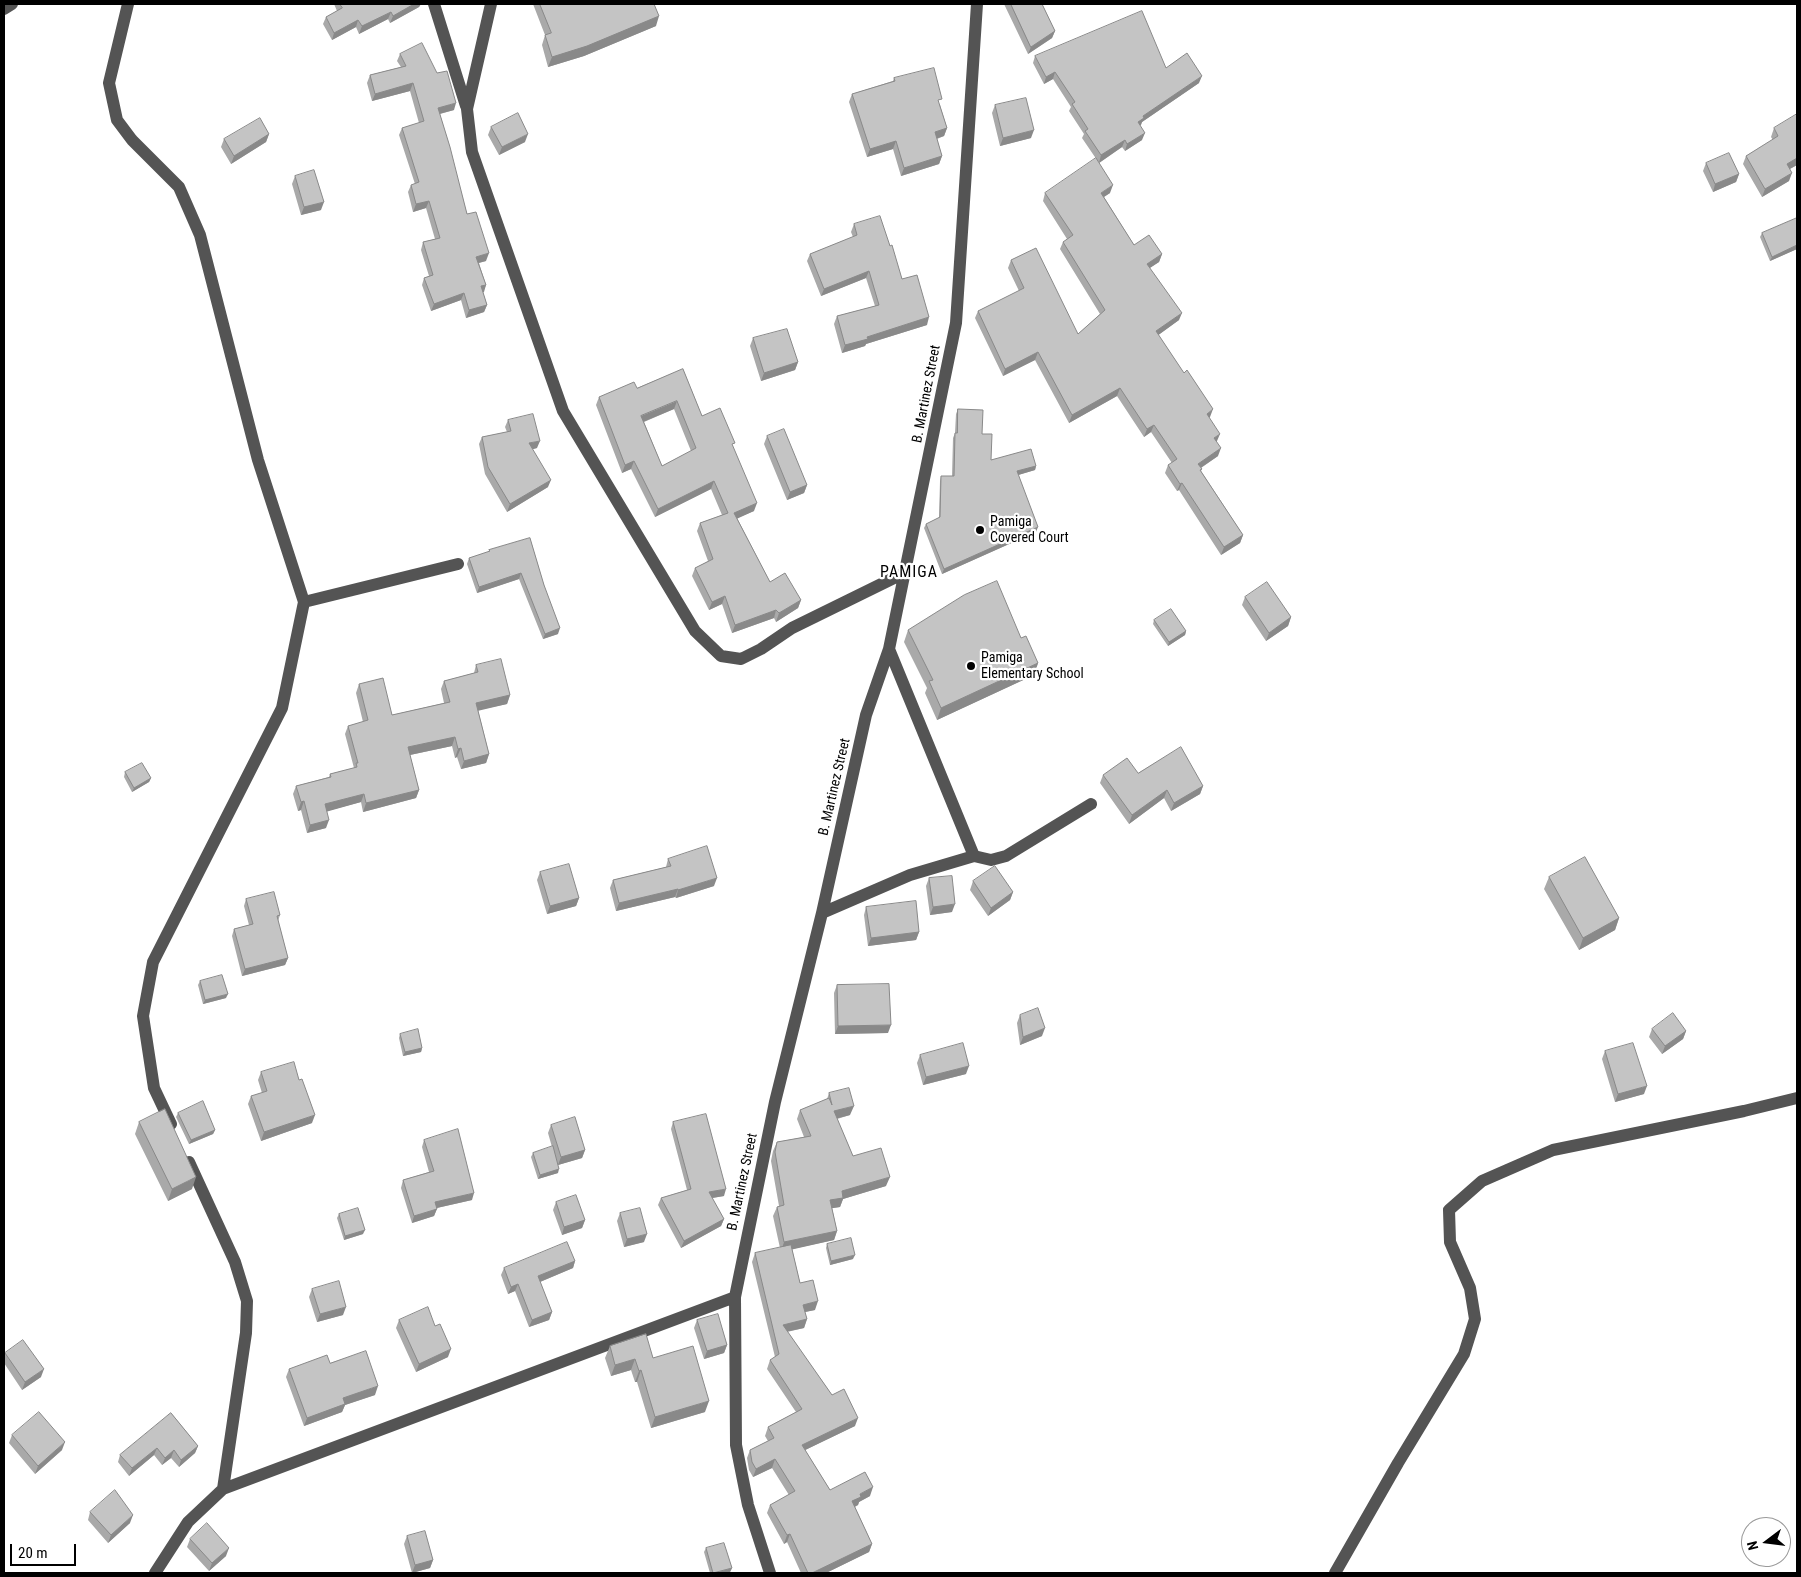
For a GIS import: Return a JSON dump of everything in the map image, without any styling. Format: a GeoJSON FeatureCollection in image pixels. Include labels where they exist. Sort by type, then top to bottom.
{"type":"FeatureCollection","features":[{"type":"Feature","properties":{"kind":"street"},"geometry":{"type":"LineString","coordinates":[[4,9],[12,4]]}},
{"type":"Feature","properties":{"kind":"street"},"geometry":{"type":"LineString","coordinates":[[128,4],[109,83],[117,120],[132,140],[179,187],[200,235],[258,460],[304,602],[282,708],[153,962],[142,1016],[154,1088],[174,1132]]}},
{"type":"Feature","properties":{"kind":"street"},"geometry":{"type":"LineString","coordinates":[[434,4],[467,109],[472,152],[564,410],[695,631],[720,656],[740,659],[761,649],[792,628],[906,572]]}},
{"type":"Feature","properties":{"kind":"street"},"geometry":{"type":"LineString","coordinates":[[467,109],[491,4]]}},
{"type":"Feature","properties":{"kind":"street","name":"B. Martinez Street"},"geometry":{"type":"LineString","coordinates":[[770,1573],[748,1505],[736,1445],[735,1297],[775,1102],[822,913],[866,715],[890,649],[956,323],[977,4]]}},
{"type":"Feature","properties":{"kind":"street"},"geometry":{"type":"LineString","coordinates":[[304,602],[458,564]]}},
{"type":"Feature","properties":{"kind":"street"},"geometry":{"type":"LineString","coordinates":[[890,649],[974,856]]}},
{"type":"Feature","properties":{"kind":"street"},"geometry":{"type":"LineString","coordinates":[[822,913],[910,875],[974,856],[991,860],[1006,856],[1091,804]]}},
{"type":"Feature","properties":{"kind":"street"},"geometry":{"type":"LineString","coordinates":[[1335,1573],[1398,1463],[1464,1354],[1475,1319],[1470,1288],[1450,1242],[1449,1210],[1482,1181],[1552,1150],[1744,1111],[1797,1098]]}},
{"type":"Feature","properties":{"kind":"street"},"geometry":{"type":"LineString","coordinates":[[182,1149],[235,1262],[247,1301],[246,1334],[223,1489]]}},
{"type":"Feature","properties":{"kind":"street"},"geometry":{"type":"LineString","coordinates":[[155,1573],[188,1522],[223,1489],[735,1297]]}},
{"type":"Feature","properties":{"kind":"building"},"geometry":{"type":"Polygon","coordinates":[[[340,4],[414,4],[393,16],[391,12],[362,26],[358,20],[334,33],[326,17],[342,8],[340,4]]]}},
{"type":"Feature","properties":{"kind":"building"},"geometry":{"type":"Polygon","coordinates":[[[540,4],[654,4],[659,16],[587,46],[552,57],[545,35],[551,33],[540,4]]]}},
{"type":"Feature","properties":{"kind":"building"},"geometry":{"type":"Polygon","coordinates":[[[1011,4],[1042,4],[1055,31],[1031,47],[1011,4]]]}},
{"type":"Feature","properties":{"kind":"building"},"geometry":{"type":"Polygon","coordinates":[[[1142,11],[1166,68],[1187,53],[1202,76],[1143,116],[1144,118],[1138,122],[1145,133],[1127,144],[1125,140],[1101,155],[1085,131],[1088,129],[1072,104],[1075,102],[1055,72],[1046,77],[1035,56],[1142,11]]]}},
{"type":"Feature","properties":{"kind":"building"},"geometry":{"type":"Polygon","coordinates":[[[422,43],[437,73],[447,71],[456,103],[438,108],[467,214],[476,212],[489,253],[476,257],[486,285],[481,286],[487,305],[469,310],[464,293],[434,304],[424,278],[433,275],[423,242],[440,238],[429,201],[416,204],[411,185],[419,182],[402,128],[424,121],[413,83],[375,94],[370,75],[406,66],[400,54],[422,43]]]}},
{"type":"Feature","properties":{"kind":"building"},"geometry":{"type":"Polygon","coordinates":[[[934,68],[942,99],[938,100],[947,128],[935,132],[942,156],[904,168],[896,141],[870,149],[852,94],[895,81],[894,78],[934,68]]]}},
{"type":"Feature","properties":{"kind":"building"},"geometry":{"type":"Polygon","coordinates":[[[1026,98],[1034,130],[1003,138],[995,105],[1026,98]]]}},
{"type":"Feature","properties":{"kind":"building"},"geometry":{"type":"Polygon","coordinates":[[[518,113],[528,134],[502,147],[491,127],[518,113]]]}},
{"type":"Feature","properties":{"kind":"building"},"geometry":{"type":"Polygon","coordinates":[[[1797,114],[1797,158],[1787,164],[1792,173],[1765,189],[1746,156],[1778,136],[1774,128],[1797,114]]]}},
{"type":"Feature","properties":{"kind":"building"},"geometry":{"type":"Polygon","coordinates":[[[260,118],[269,134],[234,156],[224,139],[260,118]]]}},
{"type":"Feature","properties":{"kind":"building"},"geometry":{"type":"Polygon","coordinates":[[[1729,153],[1739,174],[1715,184],[1706,163],[1729,153]]]}},
{"type":"Feature","properties":{"kind":"building"},"geometry":{"type":"Polygon","coordinates":[[[1096,158],[1113,185],[1101,193],[1134,245],[1149,235],[1162,254],[1147,264],[1182,313],[1156,331],[1184,373],[1187,370],[1213,409],[1207,414],[1220,434],[1214,438],[1221,448],[1198,464],[1202,469],[1200,470],[1243,535],[1224,547],[1168,465],[1177,459],[1154,425],[1147,429],[1120,388],[1072,415],[1038,352],[1005,369],[978,311],[1024,288],[1011,260],[1036,248],[1078,334],[1105,310],[1063,242],[1073,235],[1045,193],[1096,158]]]}},
{"type":"Feature","properties":{"kind":"building"},"geometry":{"type":"Polygon","coordinates":[[[314,170],[324,202],[304,207],[295,176],[314,170]]]}},
{"type":"Feature","properties":{"kind":"building"},"geometry":{"type":"Polygon","coordinates":[[[880,216],[890,246],[892,245],[902,279],[917,275],[929,317],[867,337],[868,339],[845,345],[837,316],[879,305],[869,271],[824,289],[810,254],[857,235],[854,224],[880,216]]]}},
{"type":"Feature","properties":{"kind":"building"},"geometry":{"type":"Polygon","coordinates":[[[1797,218],[1797,245],[1772,257],[1762,233],[1797,218]]]}},
{"type":"Feature","properties":{"kind":"building"},"geometry":{"type":"Polygon","coordinates":[[[787,329],[798,362],[764,373],[753,338],[787,329]]]}},
{"type":"Feature","properties":{"kind":"building"},"geometry":{"type":"Polygon","coordinates":[[[683,369],[702,416],[720,408],[735,443],[732,444],[757,503],[734,513],[770,582],[785,573],[801,600],[779,613],[776,610],[735,625],[725,596],[712,602],[695,568],[713,559],[700,523],[728,513],[714,481],[658,509],[634,461],[625,465],[599,397],[634,382],[637,388],[683,369]],[[677,401],[641,416],[662,466],[696,448],[677,401]]]}},
{"type":"Feature","properties":{"kind":"building"},"geometry":{"type":"Polygon","coordinates":[[[958,409],[983,410],[982,434],[992,434],[991,460],[1031,449],[1036,466],[1017,471],[1038,527],[944,569],[926,524],[940,517],[941,476],[954,476],[955,433],[957,433],[958,409]]]}},
{"type":"Feature","properties":{"kind":"building"},"geometry":{"type":"Polygon","coordinates":[[[533,414],[540,441],[529,443],[551,480],[510,504],[488,467],[482,437],[511,431],[508,420],[533,414]]]}},
{"type":"Feature","properties":{"kind":"building"},"geometry":{"type":"Polygon","coordinates":[[[784,429],[807,485],[790,492],[767,436],[784,429]]]}},
{"type":"Feature","properties":{"kind":"building"},"geometry":{"type":"Polygon","coordinates":[[[530,538],[544,585],[560,628],[545,634],[521,573],[479,587],[469,558],[530,538]]]}},
{"type":"Feature","properties":{"kind":"building"},"geometry":{"type":"Polygon","coordinates":[[[997,581],[1021,638],[1026,636],[1038,663],[941,708],[929,681],[933,680],[908,630],[964,595],[997,581]]]}},
{"type":"Feature","properties":{"kind":"building"},"geometry":{"type":"Polygon","coordinates":[[[1267,582],[1291,617],[1269,633],[1245,597],[1267,582]]]}},
{"type":"Feature","properties":{"kind":"building"},"geometry":{"type":"Polygon","coordinates":[[[1171,609],[1186,631],[1169,642],[1154,620],[1171,609]]]}},
{"type":"Feature","properties":{"kind":"building"},"geometry":{"type":"Polygon","coordinates":[[[501,659],[510,695],[476,703],[489,754],[464,761],[461,748],[458,749],[455,737],[408,747],[419,790],[366,803],[364,794],[325,804],[329,820],[310,825],[304,801],[301,802],[296,786],[331,777],[330,774],[357,767],[356,763],[358,763],[348,726],[368,720],[359,684],[383,678],[392,715],[450,702],[444,681],[478,672],[476,665],[501,659]]]}},
{"type":"Feature","properties":{"kind":"building"},"geometry":{"type":"Polygon","coordinates":[[[1181,747],[1203,786],[1174,803],[1167,790],[1132,815],[1103,775],[1127,758],[1138,773],[1181,747]]]}},
{"type":"Feature","properties":{"kind":"building"},"geometry":{"type":"Polygon","coordinates":[[[142,763],[151,778],[134,788],[125,772],[142,763]]]}},
{"type":"Feature","properties":{"kind":"building"},"geometry":{"type":"Polygon","coordinates":[[[707,846],[717,878],[678,890],[619,903],[613,880],[671,866],[668,859],[707,846]]]}},
{"type":"Feature","properties":{"kind":"building"},"geometry":{"type":"Polygon","coordinates":[[[1585,857],[1619,918],[1583,938],[1549,877],[1585,857]]]}},
{"type":"Feature","properties":{"kind":"building"},"geometry":{"type":"Polygon","coordinates":[[[569,864],[579,898],[550,906],[540,872],[569,864]]]}},
{"type":"Feature","properties":{"kind":"building"},"geometry":{"type":"Polygon","coordinates":[[[995,866],[1013,892],[991,908],[973,881],[995,866]]]}},
{"type":"Feature","properties":{"kind":"building"},"geometry":{"type":"Polygon","coordinates":[[[952,876],[955,904],[933,907],[929,878],[952,876]]]}},
{"type":"Feature","properties":{"kind":"building"},"geometry":{"type":"Polygon","coordinates":[[[274,892],[280,915],[277,916],[288,958],[245,969],[234,929],[253,924],[246,899],[274,892]]]}},
{"type":"Feature","properties":{"kind":"building"},"geometry":{"type":"Polygon","coordinates":[[[916,901],[919,932],[871,938],[866,907],[916,901]]]}},
{"type":"Feature","properties":{"kind":"building"},"geometry":{"type":"Polygon","coordinates":[[[222,975],[228,994],[205,1000],[200,981],[222,975]]]}},
{"type":"Feature","properties":{"kind":"building"},"geometry":{"type":"Polygon","coordinates":[[[889,984],[891,1025],[838,1026],[837,985],[889,984]]]}},
{"type":"Feature","properties":{"kind":"building"},"geometry":{"type":"Polygon","coordinates":[[[1038,1008],[1045,1028],[1023,1037],[1020,1015],[1038,1008]]]}},
{"type":"Feature","properties":{"kind":"building"},"geometry":{"type":"Polygon","coordinates":[[[1673,1013],[1686,1031],[1665,1046],[1652,1029],[1673,1013]]]}},
{"type":"Feature","properties":{"kind":"building"},"geometry":{"type":"Polygon","coordinates":[[[418,1029],[422,1048],[405,1052],[400,1034],[418,1029]]]}},
{"type":"Feature","properties":{"kind":"building"},"geometry":{"type":"Polygon","coordinates":[[[963,1043],[969,1066],[926,1077],[920,1055],[963,1043]]]}},
{"type":"Feature","properties":{"kind":"building"},"geometry":{"type":"Polygon","coordinates":[[[1633,1043],[1647,1086],[1618,1094],[1605,1051],[1633,1043]]]}},
{"type":"Feature","properties":{"kind":"building"},"geometry":{"type":"Polygon","coordinates":[[[294,1062],[299,1080],[302,1079],[315,1115],[264,1132],[251,1096],[267,1091],[261,1072],[294,1062]]]}},
{"type":"Feature","properties":{"kind":"building"},"geometry":{"type":"Polygon","coordinates":[[[849,1088],[854,1106],[834,1111],[853,1156],[881,1148],[890,1177],[842,1191],[843,1198],[830,1200],[837,1231],[784,1242],[777,1207],[784,1205],[775,1152],[777,1142],[811,1136],[800,1110],[829,1098],[832,1105],[829,1093],[849,1088]]]}},
{"type":"Feature","properties":{"kind":"building"},"geometry":{"type":"Polygon","coordinates":[[[203,1101],[215,1130],[191,1140],[178,1113],[203,1101]]]}},
{"type":"Feature","properties":{"kind":"building"},"geometry":{"type":"Polygon","coordinates":[[[165,1109],[196,1177],[172,1189],[139,1122],[165,1109]]]}},
{"type":"Feature","properties":{"kind":"building"},"geometry":{"type":"Polygon","coordinates":[[[706,1114],[726,1189],[709,1192],[724,1219],[684,1241],[661,1198],[691,1189],[673,1122],[706,1114]]]}},
{"type":"Feature","properties":{"kind":"building"},"geometry":{"type":"Polygon","coordinates":[[[575,1117],[585,1150],[561,1157],[551,1125],[575,1117]]]}},
{"type":"Feature","properties":{"kind":"building"},"geometry":{"type":"Polygon","coordinates":[[[458,1129],[474,1193],[435,1202],[437,1209],[414,1216],[403,1180],[434,1171],[424,1140],[458,1129]]]}},
{"type":"Feature","properties":{"kind":"building"},"geometry":{"type":"Polygon","coordinates":[[[553,1146],[559,1169],[540,1175],[533,1153],[553,1146]]]}},
{"type":"Feature","properties":{"kind":"building"},"geometry":{"type":"Polygon","coordinates":[[[576,1195],[585,1220],[564,1227],[556,1202],[576,1195]]]}},
{"type":"Feature","properties":{"kind":"building"},"geometry":{"type":"Polygon","coordinates":[[[358,1208],[365,1230],[345,1236],[339,1214],[358,1208]]]}},
{"type":"Feature","properties":{"kind":"building"},"geometry":{"type":"Polygon","coordinates":[[[640,1208],[647,1234],[627,1239],[620,1213],[640,1208]]]}},
{"type":"Feature","properties":{"kind":"building"},"geometry":{"type":"Polygon","coordinates":[[[851,1238],[855,1255],[831,1261],[827,1244],[851,1238]]]}},
{"type":"Feature","properties":{"kind":"building"},"geometry":{"type":"Polygon","coordinates":[[[567,1242],[575,1261],[538,1276],[552,1312],[532,1320],[518,1284],[511,1287],[504,1268],[567,1242]]]}},
{"type":"Feature","properties":{"kind":"building"},"geometry":{"type":"Polygon","coordinates":[[[791,1245],[800,1283],[813,1280],[818,1301],[803,1305],[807,1319],[783,1325],[832,1395],[844,1389],[858,1418],[802,1445],[830,1490],[865,1472],[873,1487],[860,1494],[861,1497],[852,1501],[872,1544],[812,1573],[808,1573],[790,1534],[787,1535],[770,1505],[795,1491],[775,1459],[756,1469],[752,1462],[750,1450],[774,1438],[768,1427],[802,1409],[770,1360],[779,1354],[755,1253],[791,1245]]]}},
{"type":"Feature","properties":{"kind":"building"},"geometry":{"type":"Polygon","coordinates":[[[339,1281],[346,1307],[320,1314],[312,1289],[339,1281]]]}},
{"type":"Feature","properties":{"kind":"building"},"geometry":{"type":"Polygon","coordinates":[[[428,1307],[435,1326],[440,1324],[451,1349],[419,1364],[399,1320],[428,1307]]]}},
{"type":"Feature","properties":{"kind":"building"},"geometry":{"type":"Polygon","coordinates":[[[718,1314],[727,1345],[707,1351],[697,1320],[718,1314]]]}},
{"type":"Feature","properties":{"kind":"building"},"geometry":{"type":"Polygon","coordinates":[[[646,1334],[653,1358],[693,1346],[709,1401],[655,1417],[641,1370],[639,1371],[635,1359],[615,1365],[610,1346],[646,1334]]]}},
{"type":"Feature","properties":{"kind":"building"},"geometry":{"type":"Polygon","coordinates":[[[23,1340],[44,1369],[25,1382],[5,1353],[23,1340]]]}},
{"type":"Feature","properties":{"kind":"building"},"geometry":{"type":"Polygon","coordinates":[[[366,1351],[378,1386],[343,1398],[345,1404],[307,1418],[289,1369],[327,1355],[330,1363],[366,1351]]]}},
{"type":"Feature","properties":{"kind":"building"},"geometry":{"type":"Polygon","coordinates":[[[39,1412],[65,1442],[38,1466],[12,1435],[39,1412]]]}},
{"type":"Feature","properties":{"kind":"building"},"geometry":{"type":"Polygon","coordinates":[[[171,1413],[198,1446],[181,1460],[174,1450],[165,1458],[157,1448],[132,1468],[120,1455],[171,1413]]]}},
{"type":"Feature","properties":{"kind":"building"},"geometry":{"type":"Polygon","coordinates":[[[115,1490],[133,1515],[111,1535],[90,1512],[115,1490]]]}},
{"type":"Feature","properties":{"kind":"building"},"geometry":{"type":"Polygon","coordinates":[[[207,1523],[229,1548],[212,1563],[190,1539],[207,1523]]]}},
{"type":"Feature","properties":{"kind":"building"},"geometry":{"type":"Polygon","coordinates":[[[425,1531],[433,1560],[415,1565],[407,1536],[425,1531]]]}},
{"type":"Feature","properties":{"kind":"building"},"geometry":{"type":"Polygon","coordinates":[[[724,1543],[732,1568],[713,1573],[706,1548],[724,1543]]]}},
{"type":"Feature","properties":{"kind":"place","name":"Pamiga Covered Court"},"geometry":{"type":"Point","coordinates":[980,530]}},
{"type":"Feature","properties":{"kind":"place","name":"Pamiga Elementary School"},"geometry":{"type":"Point","coordinates":[971,666]}},
{"type":"Feature","properties":{"kind":"district","name":"PAMIGA"},"geometry":{"type":"Point","coordinates":[909,573]}}]}
